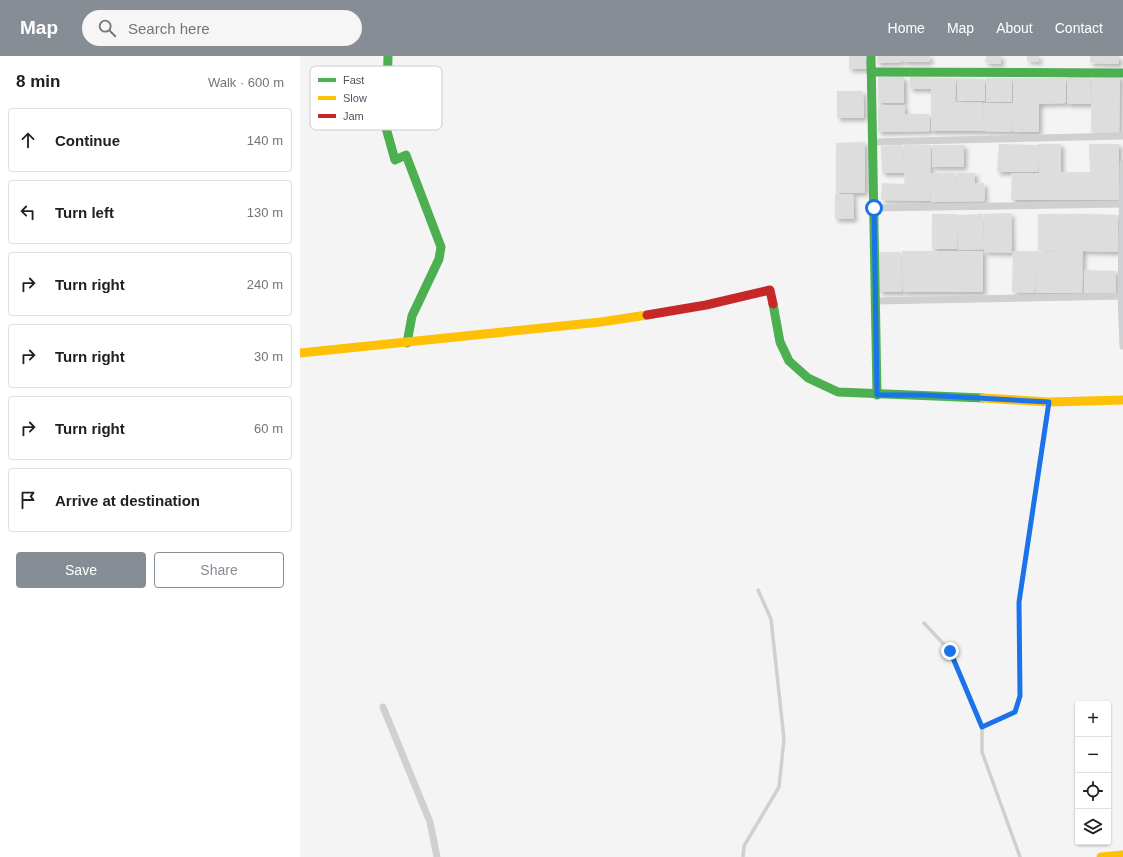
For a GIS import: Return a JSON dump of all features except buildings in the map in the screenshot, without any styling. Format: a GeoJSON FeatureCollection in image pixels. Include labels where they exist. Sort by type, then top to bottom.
{"type":"FeatureCollection","features":[{"type":"Feature","properties":{"kind":"street"},"geometry":{"type":"LineString","coordinates":[[388,56],[388,66]]}},
{"type":"Feature","properties":{"kind":"street"},"geometry":{"type":"LineString","coordinates":[[871,56],[877,395]]}},
{"type":"Feature","properties":{"kind":"street"},"geometry":{"type":"LineString","coordinates":[[871,72],[1123,73]]}},
{"type":"Feature","properties":{"kind":"street"},"geometry":{"type":"LineString","coordinates":[[386,130],[394,160],[406,155],[441,247],[439,259],[412,316],[407,343]]}},
{"type":"Feature","properties":{"kind":"street"},"geometry":{"type":"LineString","coordinates":[[873,142],[1123,136]]}},
{"type":"Feature","properties":{"kind":"street"},"geometry":{"type":"LineString","coordinates":[[1123,164],[1123,346]]}},
{"type":"Feature","properties":{"kind":"street"},"geometry":{"type":"LineString","coordinates":[[874,208],[1123,204]]}},
{"type":"Feature","properties":{"kind":"street"},"geometry":{"type":"LineString","coordinates":[[300,353],[601,322],[706,305],[770,290],[780,342],[789,361],[808,378],[838,392],[1049,402],[1123,400]]}},
{"type":"Feature","properties":{"kind":"street"},"geometry":{"type":"LineString","coordinates":[[876,301],[1122,296]]}},
{"type":"Feature","properties":{"kind":"street"},"geometry":{"type":"LineString","coordinates":[[383,707],[430,822],[437,857]]}},
{"type":"Feature","properties":{"kind":"street"},"geometry":{"type":"LineString","coordinates":[[1101,857],[1123,855]]}},
{"type":"Feature","properties":{"kind":"lane"},"geometry":{"type":"LineString","coordinates":[[982,727],[1015,712],[1020,696],[1019,602],[1049,402]]}},
{"type":"Feature","properties":{"kind":"lane"},"geometry":{"type":"LineString","coordinates":[[743,857],[744,846],[779,787],[784,739],[771,619],[758,590]]}},
{"type":"Feature","properties":{"kind":"lane"},"geometry":{"type":"LineString","coordinates":[[924,623],[950,651],[982,727],[982,752],[1020,857]]}},
{"type":"Feature","properties":{"kind":"traffic: fast"},"geometry":{"type":"LineString","coordinates":[[388,56],[388,66]]}},
{"type":"Feature","properties":{"kind":"traffic: fast"},"geometry":{"type":"LineString","coordinates":[[871,56],[877,395]]}},
{"type":"Feature","properties":{"kind":"traffic: fast"},"geometry":{"type":"LineString","coordinates":[[871,72],[1123,73]]}},
{"type":"Feature","properties":{"kind":"traffic: fast"},"geometry":{"type":"LineString","coordinates":[[387,130],[395,160],[406,155],[441,247],[439,259],[412,316],[407,343]]}},
{"type":"Feature","properties":{"kind":"traffic: fast"},"geometry":{"type":"LineString","coordinates":[[773,304],[780,342],[789,361],[808,378],[838,392],[983,398]]}},
{"type":"Feature","properties":{"kind":"traffic: slow"},"geometry":{"type":"LineString","coordinates":[[300,353],[601,322],[647,315]]}},
{"type":"Feature","properties":{"kind":"traffic: slow"},"geometry":{"type":"LineString","coordinates":[[983,398],[1049,402],[1123,400]]}},
{"type":"Feature","properties":{"kind":"traffic: slow"},"geometry":{"type":"LineString","coordinates":[[1101,857],[1123,855]]}},
{"type":"Feature","properties":{"kind":"traffic: jam"},"geometry":{"type":"LineString","coordinates":[[647,315],[706,305],[770,290],[773,304]]}},
{"type":"Feature","properties":{"kind":"route"},"geometry":{"type":"LineString","coordinates":[[874,208],[877,395],[924,395],[1049,402],[1019,602],[1020,696],[1015,712],[982,727],[950,651]]}}]}
